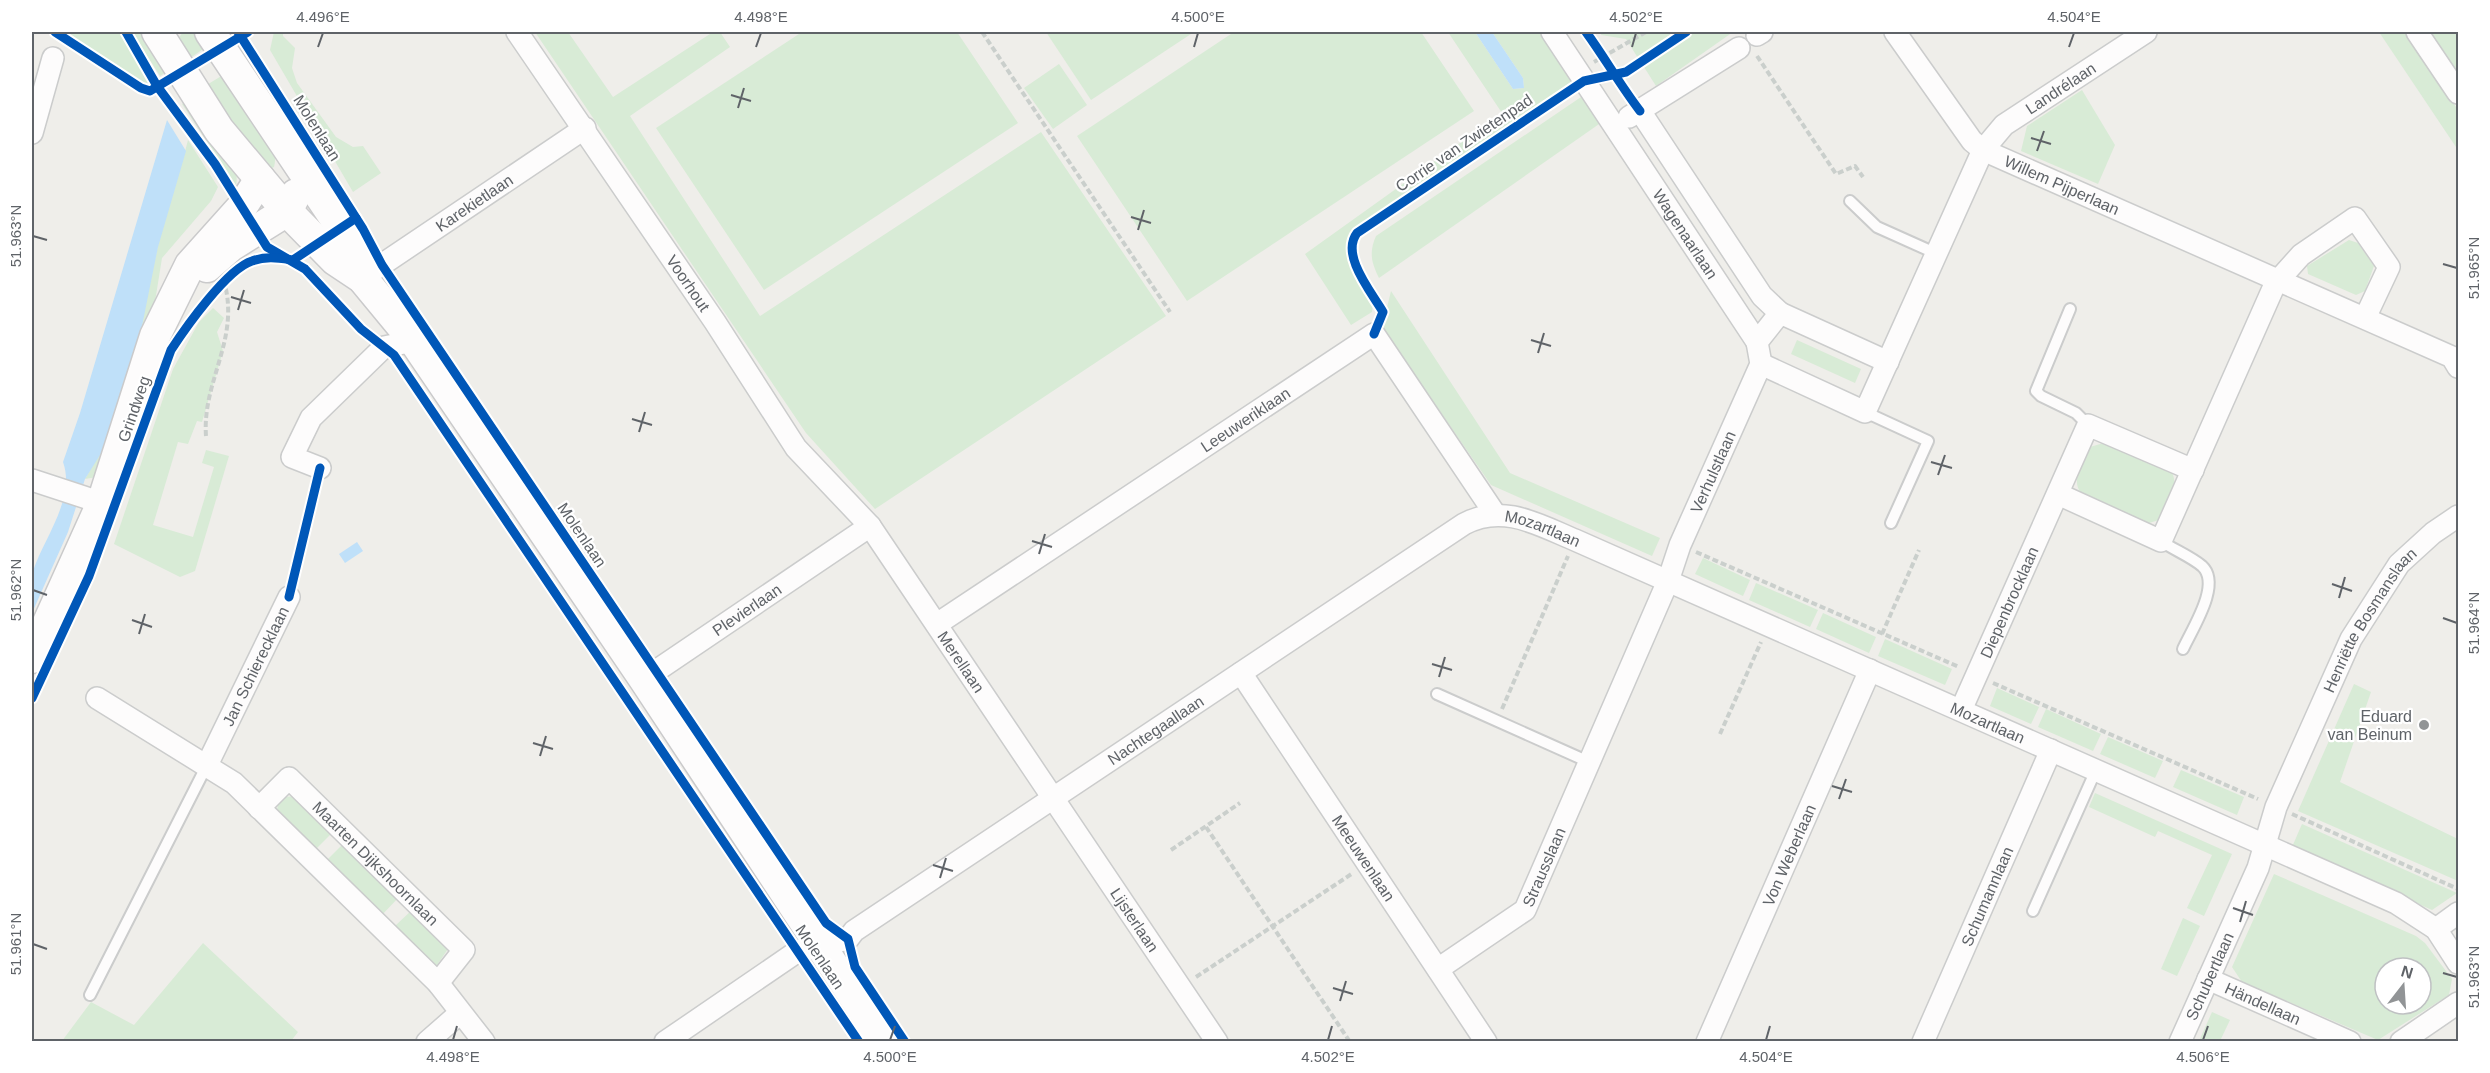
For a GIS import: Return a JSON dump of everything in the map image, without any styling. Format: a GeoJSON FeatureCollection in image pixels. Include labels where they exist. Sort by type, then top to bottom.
{"type":"FeatureCollection","features":[{"type":"Feature","properties":{"kind":"main road","name":"Molenlaan"},"geometry":{"type":"LineString","coordinates":[[157,32],[219,130],[287,211],[335,260],[362,278],[414,341],[645,679],[819,946],[884,1041]]}},
{"type":"Feature","properties":{"kind":"main road","name":"Molenlaan"},"geometry":{"type":"LineString","coordinates":[[210,32],[354,247],[362,278]]}},
{"type":"Feature","properties":{"kind":"main road"},"geometry":{"type":"LineString","coordinates":[[260,179],[305,177]]}},
{"type":"Feature","properties":{"kind":"main road"},"geometry":{"type":"LineString","coordinates":[[287,211],[305,177]]}},
{"type":"Feature","properties":{"kind":"main road","name":"Grindweg"},"geometry":{"type":"LineString","coordinates":[[32,658],[96,501],[155,336],[190,265],[242,207],[260,179]]}},
{"type":"Feature","properties":{"kind":"main road","name":"Grindweg"},"geometry":{"type":"LineString","coordinates":[[176,295],[231,246],[287,211]]}},
{"type":"Feature","properties":{"kind":"street","name":"Voorhout"},"geometry":{"type":"LineString","coordinates":[[518,32],[585,128],[796,448],[870,526]]}},
{"type":"Feature","properties":{"kind":"street","name":"Wagenaarlaan"},"geometry":{"type":"LineString","coordinates":[[1552,32],[1757,342]]}},
{"type":"Feature","properties":{"kind":"street","name":"Willem Pijperlaan"},"geometry":{"type":"LineString","coordinates":[[1895,32],[1972,141],[1983,150],[2452,357],[2458,367]]}},
{"type":"Feature","properties":{"kind":"street","name":"Landrélaan"},"geometry":{"type":"LineString","coordinates":[[1983,150],[2004,125],[2146,32]]}},
{"type":"Feature","properties":{"kind":"street"},"geometry":{"type":"LineString","coordinates":[[2417,32],[2458,93]]}},
{"type":"Feature","properties":{"kind":"street"},"geometry":{"type":"LineString","coordinates":[[1615,125],[1752,40]]}},
{"type":"Feature","properties":{"kind":"street"},"geometry":{"type":"LineString","coordinates":[[32,134],[53,58]]}},
{"type":"Feature","properties":{"kind":"street","name":"Wagenaarlaan"},"geometry":{"type":"LineString","coordinates":[[1640,111],[1762,296],[1780,312]]}},
{"type":"Feature","properties":{"kind":"street","name":"Karekietlaan"},"geometry":{"type":"LineString","coordinates":[[362,278],[585,128]]}},
{"type":"Feature","properties":{"kind":"street"},"geometry":{"type":"LineString","coordinates":[[1887,362],[1780,312],[1757,342],[1761,364],[1865,412],[1983,150]]}},
{"type":"Feature","properties":{"kind":"street"},"geometry":{"type":"LineString","coordinates":[[2058,494],[2161,541],[2277,280],[2301,255],[2355,218],[2389,267],[2365,318]]}},
{"type":"Feature","properties":{"kind":"street","name":"Leeuweriklaan"},"geometry":{"type":"LineString","coordinates":[[937,624],[1374,334],[1495,514]]}},
{"type":"Feature","properties":{"kind":"street"},"geometry":{"type":"LineString","coordinates":[[320,468],[292,457],[311,418],[384,347],[414,341]]}},
{"type":"Feature","properties":{"kind":"street","name":"Verhulstlaan"},"geometry":{"type":"LineString","coordinates":[[1668,581],[1680,545],[1761,364]]}},
{"type":"Feature","properties":{"kind":"street"},"geometry":{"type":"LineString","coordinates":[[2088,425],[2193,470]]}},
{"type":"Feature","properties":{"kind":"street","name":"Diepenbrocklaan"},"geometry":{"type":"LineString","coordinates":[[1961,710],[2088,425]]}},
{"type":"Feature","properties":{"kind":"street"},"geometry":{"type":"LineString","coordinates":[[40,484],[96,501]]}},
{"type":"Feature","properties":{"kind":"street","name":"Mozartlaan"},"geometry":{"type":"LineString","coordinates":[[1495,514],[1524,519],[1575,540],[2396,903],[2436,929],[2458,963]]}},
{"type":"Feature","properties":{"kind":"street","name":"Nachtegaallaan"},"geometry":{"type":"LineString","coordinates":[[665,1041],[798,951],[848,939],[854,931],[1464,524],[1495,514]]}},
{"type":"Feature","properties":{"kind":"street","name":"Henriëtte Bosmanslaan"},"geometry":{"type":"LineString","coordinates":[[2265,846],[2276,807],[2351,639],[2367,611],[2399,564],[2433,532],[2458,516]]}},
{"type":"Feature","properties":{"kind":"street","name":"Merellaan"},"geometry":{"type":"LineString","coordinates":[[870,526],[1053,797]]}},
{"type":"Feature","properties":{"kind":"street","name":"Plevierlaan"},"geometry":{"type":"LineString","coordinates":[[645,679],[870,526]]}},
{"type":"Feature","properties":{"kind":"street","name":"Strausslaan"},"geometry":{"type":"LineString","coordinates":[[1438,969],[1523,912],[1668,581]]}},
{"type":"Feature","properties":{"kind":"street","name":"Jan Schierecklaan"},"geometry":{"type":"LineString","coordinates":[[207,765],[289,597]]}},
{"type":"Feature","properties":{"kind":"street","name":"Von Weberlaan"},"geometry":{"type":"LineString","coordinates":[[1707,1041],[1870,670]]}},
{"type":"Feature","properties":{"kind":"street","name":"Meeuwenlaan"},"geometry":{"type":"LineString","coordinates":[[1241,674],[1486,1041]]}},
{"type":"Feature","properties":{"kind":"street"},"geometry":{"type":"LineString","coordinates":[[97,698],[234,783],[438,983],[484,1041]]}},
{"type":"Feature","properties":{"kind":"street","name":"Schumannlaan"},"geometry":{"type":"LineString","coordinates":[[1923,1041],[2051,750]]}},
{"type":"Feature","properties":{"kind":"street","name":"Maarten Dijkshoornlaan"},"geometry":{"type":"LineString","coordinates":[[259,808],[289,777],[464,950],[438,983]]}},
{"type":"Feature","properties":{"kind":"street","name":"Lijsterlaan"},"geometry":{"type":"LineString","coordinates":[[1053,797],[1217,1041]]}},
{"type":"Feature","properties":{"kind":"street","name":"Schubertlaan"},"geometry":{"type":"LineString","coordinates":[[2180,1041],[2258,868],[2265,846]]}},
{"type":"Feature","properties":{"kind":"street"},"geometry":{"type":"LineString","coordinates":[[2436,929],[2458,913]]}},
{"type":"Feature","properties":{"kind":"street","name":"Händellaan"},"geometry":{"type":"LineString","coordinates":[[2208,979],[2350,1041]]}},
{"type":"Feature","properties":{"kind":"street"},"geometry":{"type":"LineString","coordinates":[[2401,1041],[2458,1003]]}},
{"type":"Feature","properties":{"kind":"street"},"geometry":{"type":"LineString","coordinates":[[427,1041],[460,1013]]}},
{"type":"Feature","properties":{"kind":"lane"},"geometry":{"type":"LineString","coordinates":[[1850,201],[1876,227],[1935,254]]}},
{"type":"Feature","properties":{"kind":"lane"},"geometry":{"type":"LineString","coordinates":[[2070,309],[2036,391],[2041,396],[2076,413],[2088,425]]}},
{"type":"Feature","properties":{"kind":"lane"},"geometry":{"type":"LineString","coordinates":[[1865,412],[1928,441],[1891,523]]}},
{"type":"Feature","properties":{"kind":"lane"},"geometry":{"type":"LineString","coordinates":[[2161,541],[2200,564],[2211,582],[2183,649]]}},
{"type":"Feature","properties":{"kind":"lane"},"geometry":{"type":"LineString","coordinates":[[1437,694],[1589,762]]}},
{"type":"Feature","properties":{"kind":"lane"},"geometry":{"type":"LineString","coordinates":[[90,995],[207,765]]}},
{"type":"Feature","properties":{"kind":"lane"},"geometry":{"type":"LineString","coordinates":[[2033,911],[2096,770]]}},
{"type":"Feature","properties":{"kind":"path"},"geometry":{"type":"LineString","coordinates":[[982,32],[1170,312]]}},
{"type":"Feature","properties":{"kind":"path"},"geometry":{"type":"LineString","coordinates":[[1579,73],[1600,52],[1646,32]]}},
{"type":"Feature","properties":{"kind":"path"},"geometry":{"type":"LineString","coordinates":[[1752,40],[1836,174],[1855,166],[1863,177]]}},
{"type":"Feature","properties":{"kind":"path"},"geometry":{"type":"LineString","coordinates":[[1600,52],[1608,66]]}},
{"type":"Feature","properties":{"kind":"path"},"geometry":{"type":"LineString","coordinates":[[212,294],[232,276]]}},
{"type":"Feature","properties":{"kind":"path"},"geometry":{"type":"LineString","coordinates":[[206,436],[205,418],[230,325],[230,304],[224,284]]}},
{"type":"Feature","properties":{"kind":"path"},"geometry":{"type":"LineString","coordinates":[[1496,720],[1575,540]]}},
{"type":"Feature","properties":{"kind":"path"},"geometry":{"type":"LineString","coordinates":[[1882,634],[1919,550]]}},
{"type":"Feature","properties":{"kind":"path"},"geometry":{"type":"LineString","coordinates":[[1720,734],[1768,625]]}},
{"type":"Feature","properties":{"kind":"path"},"geometry":{"type":"LineString","coordinates":[[1171,850],[1240,803]]}},
{"type":"Feature","properties":{"kind":"path"},"geometry":{"type":"LineString","coordinates":[[2276,807],[2458,889]]}},
{"type":"Feature","properties":{"kind":"path"},"geometry":{"type":"LineString","coordinates":[[1206,826],[1350,1041]]}},
{"type":"Feature","properties":{"kind":"path"},"geometry":{"type":"LineString","coordinates":[[1181,987],[1367,864]]}},
{"type":"Feature","properties":{"kind":"green space"},"geometry":{"type":"Polygon","coordinates":[[[64,32],[119,32],[150,84],[146,87],[64,32]]]}},
{"type":"Feature","properties":{"kind":"green space"},"geometry":{"type":"Polygon","coordinates":[[[132,32],[148,32],[171,69],[160,76],[132,32]]]}},
{"type":"Feature","properties":{"kind":"green space"},"geometry":{"type":"Polygon","coordinates":[[[183,32],[200,32],[209,45],[183,63],[175,43],[183,32]]]}},
{"type":"Feature","properties":{"kind":"green space"},"geometry":{"type":"Polygon","coordinates":[[[274,32],[283,32],[283,36],[295,48],[292,68],[297,83],[336,137],[353,147],[363,146],[381,173],[353,192],[270,50],[274,32]]]}},
{"type":"Feature","properties":{"kind":"green space"},"geometry":{"type":"Polygon","coordinates":[[[535,32],[568,32],[613,97],[713,32],[720,32],[730,47],[630,116],[760,316],[1041,132],[1166,316],[875,509],[806,433],[535,32]]]}},
{"type":"Feature","properties":{"kind":"green space"},"geometry":{"type":"Polygon","coordinates":[[[802,32],[957,32],[1018,123],[764,290],[656,128],[802,32]]]}},
{"type":"Feature","properties":{"kind":"green space"},"geometry":{"type":"Polygon","coordinates":[[[1046,32],[1194,32],[1091,100],[1046,32]]]}},
{"type":"Feature","properties":{"kind":"green space"},"geometry":{"type":"Polygon","coordinates":[[[1234,32],[1421,32],[1474,111],[1187,301],[1077,136],[1234,32]]]}},
{"type":"Feature","properties":{"kind":"green space"},"geometry":{"type":"Polygon","coordinates":[[[1448,32],[1475,32],[1513,89],[1524,88],[1523,78],[1492,32],[1541,32],[1574,80],[1361,225],[1354,235],[1348,254],[1373,303],[1372,312],[1351,325],[1305,254],[1502,113],[1448,32]]]}},
{"type":"Feature","properties":{"kind":"green space"},"geometry":{"type":"Polygon","coordinates":[[[1602,32],[1674,32],[1638,58],[1626,39],[1601,35],[1602,32]]]}},
{"type":"Feature","properties":{"kind":"green space"},"geometry":{"type":"Polygon","coordinates":[[[1693,32],[1733,32],[1656,86],[1644,67],[1693,32]]]}},
{"type":"Feature","properties":{"kind":"green space"},"geometry":{"type":"Polygon","coordinates":[[[2379,32],[2406,32],[2458,110],[2458,150],[2379,32]]]}},
{"type":"Feature","properties":{"kind":"green space"},"geometry":{"type":"Polygon","coordinates":[[[2434,32],[2458,32],[2458,75],[2432,35],[2434,32]]]}},
{"type":"Feature","properties":{"kind":"green space"},"geometry":{"type":"Polygon","coordinates":[[[1059,64],[1087,105],[1053,129],[1024,88],[1059,64]]]}},
{"type":"Feature","properties":{"kind":"green space"},"geometry":{"type":"Polygon","coordinates":[[[228,72],[267,131],[275,156],[274,167],[268,170],[200,89],[228,72]]]}},
{"type":"Feature","properties":{"kind":"green space"},"geometry":{"type":"Polygon","coordinates":[[[2082,90],[2115,145],[2098,184],[2021,151],[2027,126],[2082,90]]]}},
{"type":"Feature","properties":{"kind":"green space"},"geometry":{"type":"Polygon","coordinates":[[[1584,95],[1602,122],[1379,278],[1372,257],[1372,247],[1376,236],[1584,95]]]}},
{"type":"Feature","properties":{"kind":"green space"},"geometry":{"type":"Polygon","coordinates":[[[191,97],[229,151],[237,175],[236,186],[182,104],[191,97]]]}},
{"type":"Feature","properties":{"kind":"green space"},"geometry":{"type":"Polygon","coordinates":[[[188,140],[218,187],[211,201],[162,258],[154,308],[97,477],[85,479],[112,425],[122,397],[138,338],[160,236],[188,140]]]}},
{"type":"Feature","properties":{"kind":"green space"},"geometry":{"type":"Polygon","coordinates":[[[2349,240],[2358,243],[2374,266],[2365,291],[2356,295],[2308,274],[2307,266],[2349,240]]]}},
{"type":"Feature","properties":{"kind":"green space"},"geometry":{"type":"Polygon","coordinates":[[[1391,291],[1510,473],[1660,538],[1652,556],[1491,485],[1382,328],[1391,291]]]}},
{"type":"Feature","properties":{"kind":"green space"},"geometry":{"type":"Polygon","coordinates":[[[213,308],[224,318],[217,332],[223,351],[202,422],[197,421],[188,444],[178,442],[153,525],[193,537],[214,467],[202,463],[206,450],[229,456],[195,571],[180,577],[114,544],[173,369],[199,322],[213,308]]]}},
{"type":"Feature","properties":{"kind":"green space"},"geometry":{"type":"Polygon","coordinates":[[[1797,340],[1861,369],[1855,383],[1791,354],[1797,340]]]}},
{"type":"Feature","properties":{"kind":"green space"},"geometry":{"type":"Polygon","coordinates":[[[2107,442],[2170,470],[2174,488],[2159,520],[2149,523],[2081,493],[2077,476],[2090,447],[2107,442]]]}},
{"type":"Feature","properties":{"kind":"green space"},"geometry":{"type":"Polygon","coordinates":[[[1703,558],[1750,580],[1743,596],[1695,574],[1703,558]]]}},
{"type":"Feature","properties":{"kind":"green space"},"geometry":{"type":"Polygon","coordinates":[[[1756,583],[1818,610],[1810,627],[1749,600],[1756,583]]]}},
{"type":"Feature","properties":{"kind":"green space"},"geometry":{"type":"Polygon","coordinates":[[[1823,613],[1876,637],[1869,653],[1816,629],[1823,613]]]}},
{"type":"Feature","properties":{"kind":"green space"},"geometry":{"type":"Polygon","coordinates":[[[1885,639],[1952,669],[1945,685],[1878,656],[1885,639]]]}},
{"type":"Feature","properties":{"kind":"green space"},"geometry":{"type":"Polygon","coordinates":[[[2354,684],[2371,692],[2340,782],[2458,839],[2458,881],[2298,811],[2354,684]]]}},
{"type":"Feature","properties":{"kind":"green space"},"geometry":{"type":"Polygon","coordinates":[[[1997,688],[2039,707],[2031,724],[1990,706],[1997,688]]]}},
{"type":"Feature","properties":{"kind":"green space"},"geometry":{"type":"Polygon","coordinates":[[[2046,709],[2101,734],[2093,751],[2038,727],[2046,709]]]}},
{"type":"Feature","properties":{"kind":"green space"},"geometry":{"type":"Polygon","coordinates":[[[2108,737],[2163,761],[2155,778],[2100,754],[2108,737]]]}},
{"type":"Feature","properties":{"kind":"green space"},"geometry":{"type":"Polygon","coordinates":[[[2181,770],[2244,797],[2237,815],[2173,787],[2181,770]]]}},
{"type":"Feature","properties":{"kind":"green space"},"geometry":{"type":"Polygon","coordinates":[[[2095,793],[2232,854],[2204,916],[2187,908],[2212,855],[2158,831],[2155,837],[2089,807],[2095,793]]]}},
{"type":"Feature","properties":{"kind":"green space"},"geometry":{"type":"Polygon","coordinates":[[[296,796],[332,833],[313,852],[276,814],[278,805],[285,797],[296,796]]]}},
{"type":"Feature","properties":{"kind":"green space"},"geometry":{"type":"Polygon","coordinates":[[[2302,824],[2457,893],[2432,910],[2292,847],[2302,824]]]}},
{"type":"Feature","properties":{"kind":"green space"},"geometry":{"type":"Polygon","coordinates":[[[344,843],[399,897],[380,917],[325,862],[344,843]]]}},
{"type":"Feature","properties":{"kind":"green space"},"geometry":{"type":"Polygon","coordinates":[[[2274,874],[2416,936],[2425,943],[2452,979],[2449,995],[2433,1005],[2433,956],[2373,956],[2373,1016],[2416,1016],[2378,1040],[2242,982],[2232,967],[2274,874]]]}},
{"type":"Feature","properties":{"kind":"green space"},"geometry":{"type":"Polygon","coordinates":[[[413,909],[450,946],[437,965],[430,965],[394,927],[413,909]]]}},
{"type":"Feature","properties":{"kind":"green space"},"geometry":{"type":"Polygon","coordinates":[[[2183,918],[2200,926],[2177,976],[2161,969],[2183,918]]]}},
{"type":"Feature","properties":{"kind":"green space"},"geometry":{"type":"Polygon","coordinates":[[[203,943],[298,1032],[291,1041],[62,1041],[91,1002],[134,1025],[203,943]]]}},
{"type":"Feature","properties":{"kind":"green space"},"geometry":{"type":"Polygon","coordinates":[[[2212,1012],[2230,1020],[2220,1041],[2199,1041],[2212,1012]]]}},
{"type":"Feature","properties":{"kind":"water"},"geometry":{"type":"Polygon","coordinates":[[[1475,32],[1492,32],[1523,78],[1524,88],[1513,89],[1475,32]]]}},
{"type":"Feature","properties":{"kind":"water"},"geometry":{"type":"Polygon","coordinates":[[[167,120],[186,151],[158,247],[142,326],[105,447],[85,479],[68,532],[32,613],[33,571],[62,504],[66,476],[63,462],[80,413],[167,120]]]}},
{"type":"Feature","properties":{"kind":"water"},"geometry":{"type":"Polygon","coordinates":[[[357,542],[363,551],[345,563],[339,554],[357,542]]]}},
{"type":"Feature","properties":{"kind":"cycle path"},"geometry":{"type":"LineString","coordinates":[[55,32],[141,88],[150,91],[248,32]]}},
{"type":"Feature","properties":{"kind":"cycle path"},"geometry":{"type":"LineString","coordinates":[[126,32],[157,86],[215,164],[267,247],[305,269],[361,329],[394,355],[859,1042]]}},
{"type":"Feature","properties":{"kind":"cycle path"},"geometry":{"type":"LineString","coordinates":[[238,32],[363,229],[382,265],[826,923],[848,939],[855,967],[905,1042]]}},
{"type":"Feature","properties":{"kind":"cycle path"},"geometry":{"type":"LineString","coordinates":[[1586,32],[1640,111]]}},
{"type":"Feature","properties":{"kind":"cycle path","name":"Corrie van Zwietenpad"},"geometry":{"type":"LineString","coordinates":[[1374,334],[1383,312],[1355,263],[1352,252],[1357,233],[1584,81],[1626,72],[1686,32]]}},
{"type":"Feature","properties":{"kind":"cycle path"},"geometry":{"type":"LineString","coordinates":[[32,698],[89,576],[171,350],[208,300],[242,266],[262,258],[293,260],[356,218]]}},
{"type":"Feature","properties":{"kind":"cycle path"},"geometry":{"type":"LineString","coordinates":[[289,597],[320,468]]}},
{"type":"Feature","properties":{"kind":"place","name":"Eduard van Beinum"},"geometry":{"type":"Point","coordinates":[2424,725]}}]}
